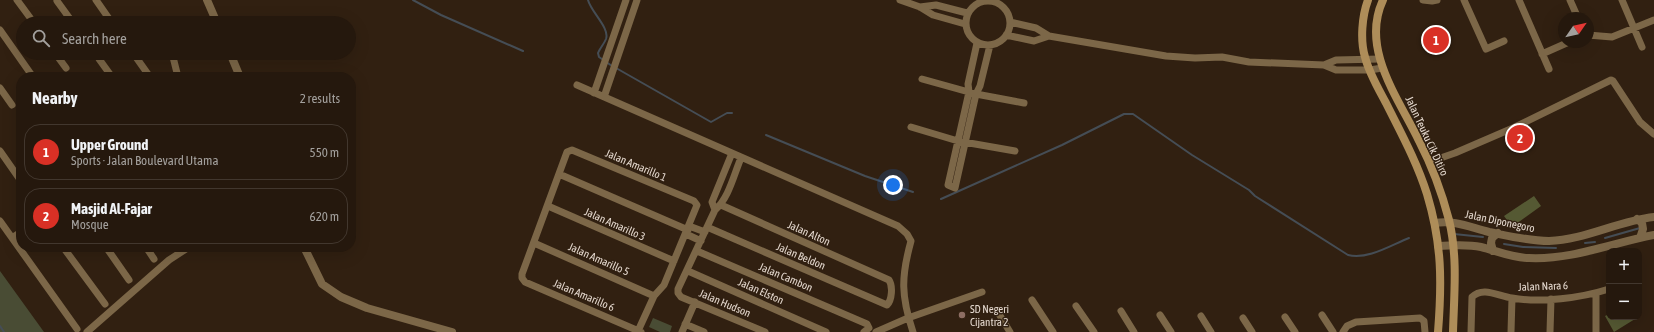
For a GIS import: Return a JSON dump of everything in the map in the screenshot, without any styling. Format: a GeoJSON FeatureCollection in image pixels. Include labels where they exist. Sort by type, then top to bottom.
{"type":"FeatureCollection","features":[{"type":"Feature","properties":{"kind":"main road","name":"Jalan Teuku Cik Ditiro"},"geometry":{"type":"LineString","coordinates":[[1368,0],[1362,30],[1366,60],[1422,178],[1435,223],[1441,264],[1438,332]]}},
{"type":"Feature","properties":{"kind":"main road","name":"Jalan Teuku Cik Ditiro"},"geometry":{"type":"LineString","coordinates":[[1383,0],[1376,29],[1382,68],[1429,162],[1449,221],[1453,245],[1455,286],[1453,332]]}},
{"type":"Feature","properties":{"kind":"street"},"geometry":{"type":"LineString","coordinates":[[17,0],[29,16]]}},
{"type":"Feature","properties":{"kind":"street"},"geometry":{"type":"LineString","coordinates":[[57,0],[68,16]]}},
{"type":"Feature","properties":{"kind":"street"},"geometry":{"type":"LineString","coordinates":[[96,0],[107,16]]}},
{"type":"Feature","properties":{"kind":"street"},"geometry":{"type":"LineString","coordinates":[[207,0],[214,16]]}},
{"type":"Feature","properties":{"kind":"street"},"geometry":{"type":"LineString","coordinates":[[594,93],[626,0]]}},
{"type":"Feature","properties":{"kind":"street"},"geometry":{"type":"LineString","coordinates":[[604,97],[636,0]]}},
{"type":"Feature","properties":{"kind":"street"},"geometry":{"type":"LineString","coordinates":[[900,0],[920,7],[933,15],[965,24]]}},
{"type":"Feature","properties":{"kind":"street"},"geometry":{"type":"LineString","coordinates":[[988,0],[998,1],[1007,12],[1010,22],[1006,35],[1002,40],[990,45],[977,43],[968,33],[965,24],[967,13],[976,4],[988,0]]}},
{"type":"Feature","properties":{"kind":"street"},"geometry":{"type":"LineString","coordinates":[[1423,0],[1432,2],[1437,0]]}},
{"type":"Feature","properties":{"kind":"street"},"geometry":{"type":"LineString","coordinates":[[1464,0],[1486,49],[1504,41]]}},
{"type":"Feature","properties":{"kind":"street"},"geometry":{"type":"LineString","coordinates":[[1519,0],[1549,69]]}},
{"type":"Feature","properties":{"kind":"street"},"geometry":{"type":"LineString","coordinates":[[1570,0],[1575,12]]}},
{"type":"Feature","properties":{"kind":"street"},"geometry":{"type":"LineString","coordinates":[[1622,0],[1642,47]]}},
{"type":"Feature","properties":{"kind":"street"},"geometry":{"type":"LineString","coordinates":[[920,7],[936,5],[967,13]]}},
{"type":"Feature","properties":{"kind":"street"},"geometry":{"type":"LineString","coordinates":[[1594,35],[1612,36],[1654,20]]}},
{"type":"Feature","properties":{"kind":"street"},"geometry":{"type":"LineString","coordinates":[[1010,22],[1036,28],[1049,36],[1166,56],[1196,58],[1222,57],[1249,62],[1324,65],[1336,70],[1370,70],[1382,68]]}},
{"type":"Feature","properties":{"kind":"street"},"geometry":{"type":"LineString","coordinates":[[0,30],[16,53]]}},
{"type":"Feature","properties":{"kind":"street"},"geometry":{"type":"LineString","coordinates":[[1006,35],[1034,41],[1049,36]]}},
{"type":"Feature","properties":{"kind":"street"},"geometry":{"type":"LineString","coordinates":[[962,141],[948,185],[955,188],[962,141],[972,93],[968,84],[977,43]]}},
{"type":"Feature","properties":{"kind":"street"},"geometry":{"type":"LineString","coordinates":[[972,93],[980,86],[990,45]]}},
{"type":"Feature","properties":{"kind":"street"},"geometry":{"type":"LineString","coordinates":[[1542,54],[1558,47]]}},
{"type":"Feature","properties":{"kind":"street"},"geometry":{"type":"LineString","coordinates":[[1324,65],[1336,60],[1380,59]]}},
{"type":"Feature","properties":{"kind":"street"},"geometry":{"type":"LineString","coordinates":[[21,60],[29,72]]}},
{"type":"Feature","properties":{"kind":"street"},"geometry":{"type":"LineString","coordinates":[[60,60],[66,68]]}},
{"type":"Feature","properties":{"kind":"street"},"geometry":{"type":"LineString","coordinates":[[100,60],[108,72]]}},
{"type":"Feature","properties":{"kind":"street"},"geometry":{"type":"LineString","coordinates":[[138,60],[146,72]]}},
{"type":"Feature","properties":{"kind":"street"},"geometry":{"type":"LineString","coordinates":[[174,60],[177,72]]}},
{"type":"Feature","properties":{"kind":"street"},"geometry":{"type":"LineString","coordinates":[[233,60],[238,72]]}},
{"type":"Feature","properties":{"kind":"street"},"geometry":{"type":"LineString","coordinates":[[922,79],[972,93],[1024,103]]}},
{"type":"Feature","properties":{"kind":"street"},"geometry":{"type":"LineString","coordinates":[[1429,162],[1455,153],[1513,128],[1611,80],[1640,122],[1654,134]]}},
{"type":"Feature","properties":{"kind":"street"},"geometry":{"type":"LineString","coordinates":[[577,85],[898,226],[907,234],[910,240],[903,268],[902,291],[908,318],[913,332]]}},
{"type":"Feature","properties":{"kind":"street"},"geometry":{"type":"LineString","coordinates":[[0,88],[12,106]]}},
{"type":"Feature","properties":{"kind":"street"},"geometry":{"type":"LineString","coordinates":[[911,127],[962,141],[1015,151]]}},
{"type":"Feature","properties":{"kind":"street","name":"Jalan Amarillo 1"},"geometry":{"type":"LineString","coordinates":[[559,174],[567,152],[575,150],[694,201],[698,206],[688,230]]}},
{"type":"Feature","properties":{"kind":"street"},"geometry":{"type":"LineString","coordinates":[[0,151],[16,174]]}},
{"type":"Feature","properties":{"kind":"street"},"geometry":{"type":"LineString","coordinates":[[718,207],[712,202],[732,153]]}},
{"type":"Feature","properties":{"kind":"street"},"geometry":{"type":"LineString","coordinates":[[688,271],[741,158]]}},
{"type":"Feature","properties":{"kind":"street"},"geometry":{"type":"LineString","coordinates":[[534,243],[559,174],[688,230],[701,241]]}},
{"type":"Feature","properties":{"kind":"street","name":"Jalan Amarillo 3"},"geometry":{"type":"LineString","coordinates":[[548,206],[674,262]]}},
{"type":"Feature","properties":{"kind":"street","name":"Jalan Alton"},"geometry":{"type":"LineString","coordinates":[[718,207],[889,280],[892,285],[890,302],[887,305]]}},
{"type":"Feature","properties":{"kind":"street","name":"Jalan Diponegoro"},"geometry":{"type":"LineString","coordinates":[[1435,223],[1449,221],[1498,234],[1531,240],[1564,240],[1637,219],[1654,217]]}},
{"type":"Feature","properties":{"kind":"street"},"geometry":{"type":"LineString","coordinates":[[1637,219],[1642,223],[1643,229],[1640,238]]}},
{"type":"Feature","properties":{"kind":"street"},"geometry":{"type":"LineString","coordinates":[[0,221],[16,244]]}},
{"type":"Feature","properties":{"kind":"street"},"geometry":{"type":"LineString","coordinates":[[639,331],[654,296],[664,285],[688,230]]}},
{"type":"Feature","properties":{"kind":"street","name":"Jalan Beldon"},"geometry":{"type":"LineString","coordinates":[[688,230],[706,230],[887,305]]}},
{"type":"Feature","properties":{"kind":"street"},"geometry":{"type":"LineString","coordinates":[[1493,251],[1491,243],[1492,238],[1498,234]]}},
{"type":"Feature","properties":{"kind":"street"},"geometry":{"type":"LineString","coordinates":[[12,238],[16,235]]}},
{"type":"Feature","properties":{"kind":"street"},"geometry":{"type":"LineString","coordinates":[[1438,246],[1453,245],[1478,247],[1527,258],[1563,258],[1654,235]]}},
{"type":"Feature","properties":{"kind":"street","name":"Jalan Amarillo 6"},"geometry":{"type":"LineString","coordinates":[[534,243],[522,274],[522,278],[525,282],[639,331]]}},
{"type":"Feature","properties":{"kind":"street","name":"Jalan Amarillo 5"},"geometry":{"type":"LineString","coordinates":[[534,243],[654,296]]}},
{"type":"Feature","properties":{"kind":"street","name":"Jalan Cambon"},"geometry":{"type":"LineString","coordinates":[[697,250],[867,324],[869,328],[864,332]]}},
{"type":"Feature","properties":{"kind":"street"},"geometry":{"type":"LineString","coordinates":[[22,252],[77,329]]}},
{"type":"Feature","properties":{"kind":"street"},"geometry":{"type":"LineString","coordinates":[[67,252],[105,304]]}},
{"type":"Feature","properties":{"kind":"street"},"geometry":{"type":"LineString","coordinates":[[109,252],[129,280]]}},
{"type":"Feature","properties":{"kind":"street"},"geometry":{"type":"LineString","coordinates":[[149,252],[154,259]]}},
{"type":"Feature","properties":{"kind":"street"},"geometry":{"type":"LineString","coordinates":[[87,332],[169,260],[181,252]]}},
{"type":"Feature","properties":{"kind":"street"},"geometry":{"type":"LineString","coordinates":[[306,252],[322,284],[341,296],[367,308],[452,332]]}},
{"type":"Feature","properties":{"kind":"street","name":"Jalan Hudson"},"geometry":{"type":"LineString","coordinates":[[688,271],[678,289],[678,294],[765,332]]}},
{"type":"Feature","properties":{"kind":"street","name":"Jalan Elston"},"geometry":{"type":"LineString","coordinates":[[688,271],[826,332]]}},
{"type":"Feature","properties":{"kind":"street","name":"Jalan Nara 6"},"geometry":{"type":"LineString","coordinates":[[1471,332],[1472,297],[1477,292],[1483,291],[1512,298],[1551,299],[1596,293],[1606,290]]}},
{"type":"Feature","properties":{"kind":"street"},"geometry":{"type":"LineString","coordinates":[[876,332],[908,318],[982,292]]}},
{"type":"Feature","properties":{"kind":"street"},"geometry":{"type":"LineString","coordinates":[[1596,293],[1596,332]]}},
{"type":"Feature","properties":{"kind":"street"},"geometry":{"type":"LineString","coordinates":[[1511,332],[1512,298]]}},
{"type":"Feature","properties":{"kind":"street"},"geometry":{"type":"LineString","coordinates":[[1550,332],[1551,299]]}},
{"type":"Feature","properties":{"kind":"street"},"geometry":{"type":"LineString","coordinates":[[1032,300],[1053,332]]}},
{"type":"Feature","properties":{"kind":"street"},"geometry":{"type":"LineString","coordinates":[[682,332],[695,302]]}},
{"type":"Feature","properties":{"kind":"street"},"geometry":{"type":"LineString","coordinates":[[1076,306],[1094,332]]}},
{"type":"Feature","properties":{"kind":"street"},"geometry":{"type":"LineString","coordinates":[[1121,311],[1134,332]]}},
{"type":"Feature","properties":{"kind":"street"},"geometry":{"type":"LineString","coordinates":[[999,314],[1010,332]]}},
{"type":"Feature","properties":{"kind":"street"},"geometry":{"type":"LineString","coordinates":[[1160,315],[1171,332]]}},
{"type":"Feature","properties":{"kind":"street"},"geometry":{"type":"LineString","coordinates":[[1322,315],[1333,332]]}},
{"type":"Feature","properties":{"kind":"street"},"geometry":{"type":"LineString","coordinates":[[1201,316],[1211,332]]}},
{"type":"Feature","properties":{"kind":"street"},"geometry":{"type":"LineString","coordinates":[[1285,317],[1295,332]]}},
{"type":"Feature","properties":{"kind":"street"},"geometry":{"type":"LineString","coordinates":[[1243,318],[1252,332]]}},
{"type":"Feature","properties":{"kind":"street"},"geometry":{"type":"LineString","coordinates":[[1343,332],[1347,326],[1356,322],[1420,318],[1424,320],[1425,332]]}},
{"type":"Feature","properties":{"kind":"street"},"geometry":{"type":"LineString","coordinates":[[685,324],[704,332]]}},
{"type":"Feature","properties":{"kind":"green space"},"geometry":{"type":"Polygon","coordinates":[[[1534,196],[1541,206],[1512,227],[1504,216],[1534,196]]]}},
{"type":"Feature","properties":{"kind":"green space"},"geometry":{"type":"Polygon","coordinates":[[[0,271],[44,332],[0,332],[0,271]]]}},
{"type":"Feature","properties":{"kind":"green space"},"geometry":{"type":"Polygon","coordinates":[[[653,318],[672,326],[670,332],[660,332],[649,327],[653,318]]]}},
{"type":"Feature","properties":{"kind":"green space"},"geometry":{"type":"Polygon","coordinates":[[[1607,320],[1633,320],[1614,332],[1607,320]]]}},
{"type":"Feature","properties":{"kind":"waterway"},"geometry":{"type":"LineString","coordinates":[[413,0],[441,15],[523,51]]}},
{"type":"Feature","properties":{"kind":"waterway"},"geometry":{"type":"LineString","coordinates":[[588,0],[603,25],[606,35],[606,39],[598,53],[599,57],[612,66]]}},
{"type":"Feature","properties":{"kind":"waterway"},"geometry":{"type":"LineString","coordinates":[[616,68],[711,122],[727,113],[732,113]]}},
{"type":"Feature","properties":{"kind":"waterway"},"geometry":{"type":"LineString","coordinates":[[941,199],[1062,145],[1124,114],[1133,114],[1192,155],[1249,190],[1255,196],[1348,255],[1356,256],[1371,254],[1409,238]]}},
{"type":"Feature","properties":{"kind":"waterway"},"geometry":{"type":"LineString","coordinates":[[766,135],[865,176],[913,192]]}},
{"type":"Feature","properties":{"kind":"waterway"},"geometry":{"type":"LineString","coordinates":[[1605,238],[1640,228]]}},
{"type":"Feature","properties":{"kind":"waterway"},"geometry":{"type":"LineString","coordinates":[[1454,234],[1483,237]]}},
{"type":"Feature","properties":{"kind":"waterway"},"geometry":{"type":"LineString","coordinates":[[1585,243],[1595,242]]}},
{"type":"Feature","properties":{"kind":"waterway"},"geometry":{"type":"LineString","coordinates":[[1504,244],[1523,247],[1556,248]]}},
{"type":"Feature","properties":{"kind":"waterway"},"geometry":{"type":"LineString","coordinates":[[0,326],[4,332]]}},
{"type":"Feature","properties":{"kind":"place","name":"Upper Ground"},"geometry":{"type":"Point","coordinates":[1436,40]}},
{"type":"Feature","properties":{"kind":"place","name":"Masjid Al-Fajar"},"geometry":{"type":"Point","coordinates":[1520,138]}},
{"type":"Feature","properties":{"kind":"place","name":"SD Negeri Cijantra 2"},"geometry":{"type":"Point","coordinates":[962,315]}}]}
